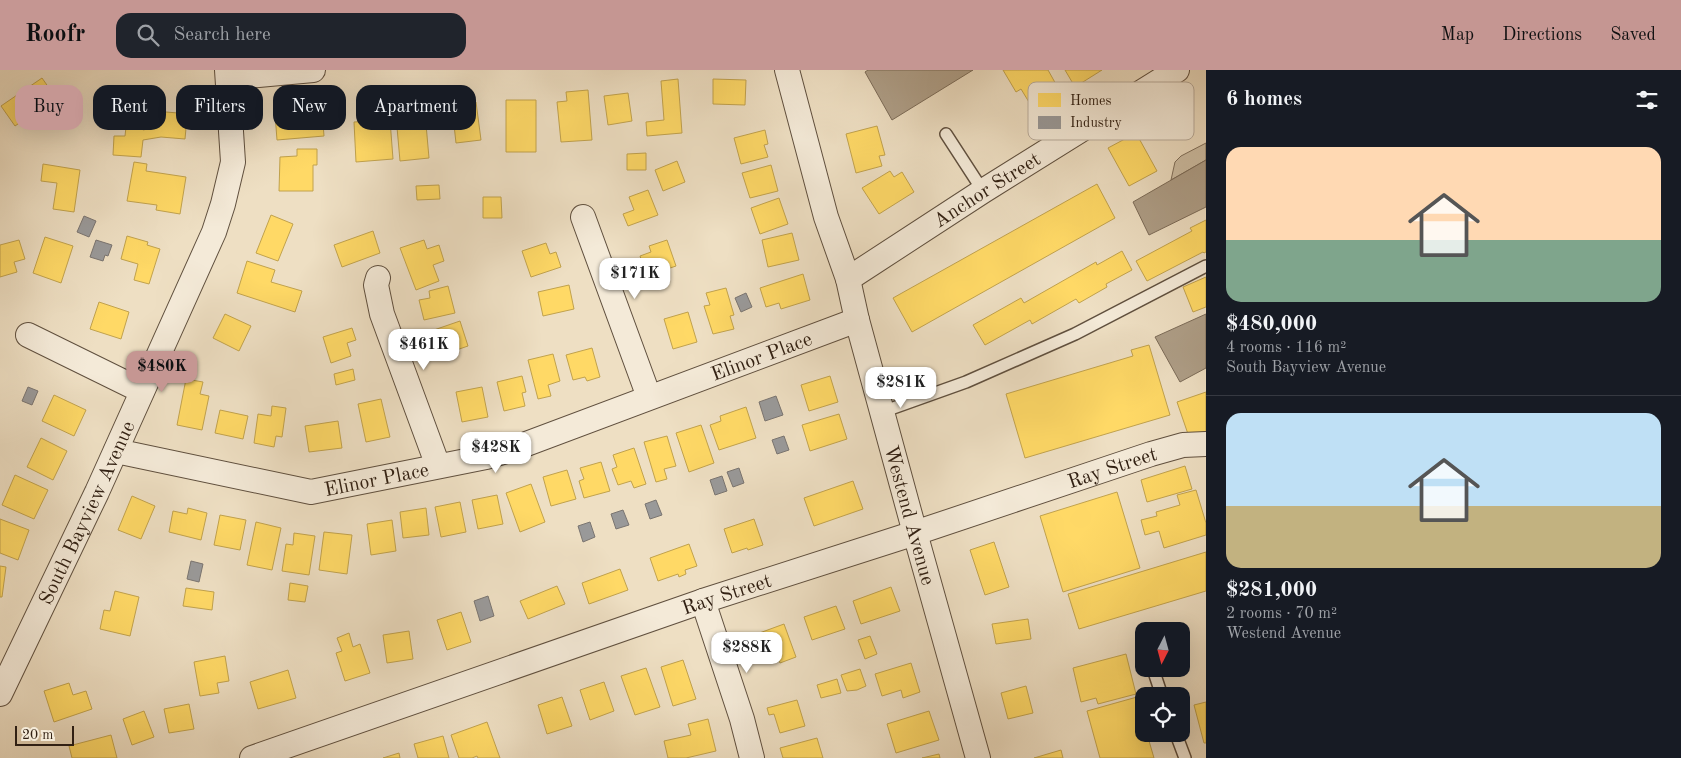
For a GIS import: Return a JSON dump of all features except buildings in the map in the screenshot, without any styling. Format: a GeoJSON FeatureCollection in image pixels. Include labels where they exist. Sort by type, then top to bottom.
{"type":"FeatureCollection","features":[{"type":"Feature","properties":{"kind":"street"},"geometry":{"type":"LineString","coordinates":[[227,74],[313,70]]}},
{"type":"Feature","properties":{"kind":"street","name":"Westend Avenue"},"geometry":{"type":"LineString","coordinates":[[787,70],[826,217],[848,278],[857,320],[978,758]]}},
{"type":"Feature","properties":{"kind":"street","name":"Anchor Street"},"geometry":{"type":"LineString","coordinates":[[1158,82],[1177,70]]}},
{"type":"Feature","properties":{"kind":"street","name":"South Bayview Avenue"},"geometry":{"type":"LineString","coordinates":[[0,694],[116,451],[214,232],[233,162],[227,74]]}},
{"type":"Feature","properties":{"kind":"street","name":"Anchor Street"},"geometry":{"type":"LineString","coordinates":[[848,278],[1065,140]]}},
{"type":"Feature","properties":{"kind":"street"},"geometry":{"type":"LineString","coordinates":[[583,216],[649,397]]}},
{"type":"Feature","properties":{"kind":"street"},"geometry":{"type":"LineString","coordinates":[[378,278],[376,285],[382,314],[438,466]]}},
{"type":"Feature","properties":{"kind":"street","name":"Elinor Place"},"geometry":{"type":"LineString","coordinates":[[116,451],[311,492],[486,457],[512,449],[857,320]]}},
{"type":"Feature","properties":{"kind":"street"},"geometry":{"type":"LineString","coordinates":[[28,335],[142,391]]}},
{"type":"Feature","properties":{"kind":"street","name":"Ray Street"},"geometry":{"type":"LineString","coordinates":[[252,758],[703,601],[1183,444],[1206,444]]}},
{"type":"Feature","properties":{"kind":"street"},"geometry":{"type":"LineString","coordinates":[[703,601],[742,719],[752,758]]}},
{"type":"Feature","properties":{"kind":"lane"},"geometry":{"type":"LineString","coordinates":[[946,134],[983,191]]}},
{"type":"Feature","properties":{"kind":"lane"},"geometry":{"type":"LineString","coordinates":[[882,412],[966,382],[1075,334],[1206,266]]}},
{"type":"Feature","properties":{"kind":"lane"},"geometry":{"type":"LineString","coordinates":[[1179,742],[1185,758]]}},
{"type":"Feature","properties":{"kind":"shaded area"},"geometry":{"type":"Polygon","coordinates":[[[868,70],[973,70],[892,120],[865,72],[868,70]]]}},
{"type":"Feature","properties":{"kind":"shaded area"},"geometry":{"type":"Polygon","coordinates":[[[1206,143],[1206,160],[1171,180],[1175,162],[1181,156],[1206,143]]]}},
{"type":"Feature","properties":{"kind":"shaded area"},"geometry":{"type":"Polygon","coordinates":[[[1206,160],[1206,207],[1149,235],[1133,202],[1206,160]]]}},
{"type":"Feature","properties":{"kind":"shaded area"},"geometry":{"type":"Polygon","coordinates":[[[1206,314],[1206,368],[1180,382],[1155,337],[1206,314]]]}}]}
